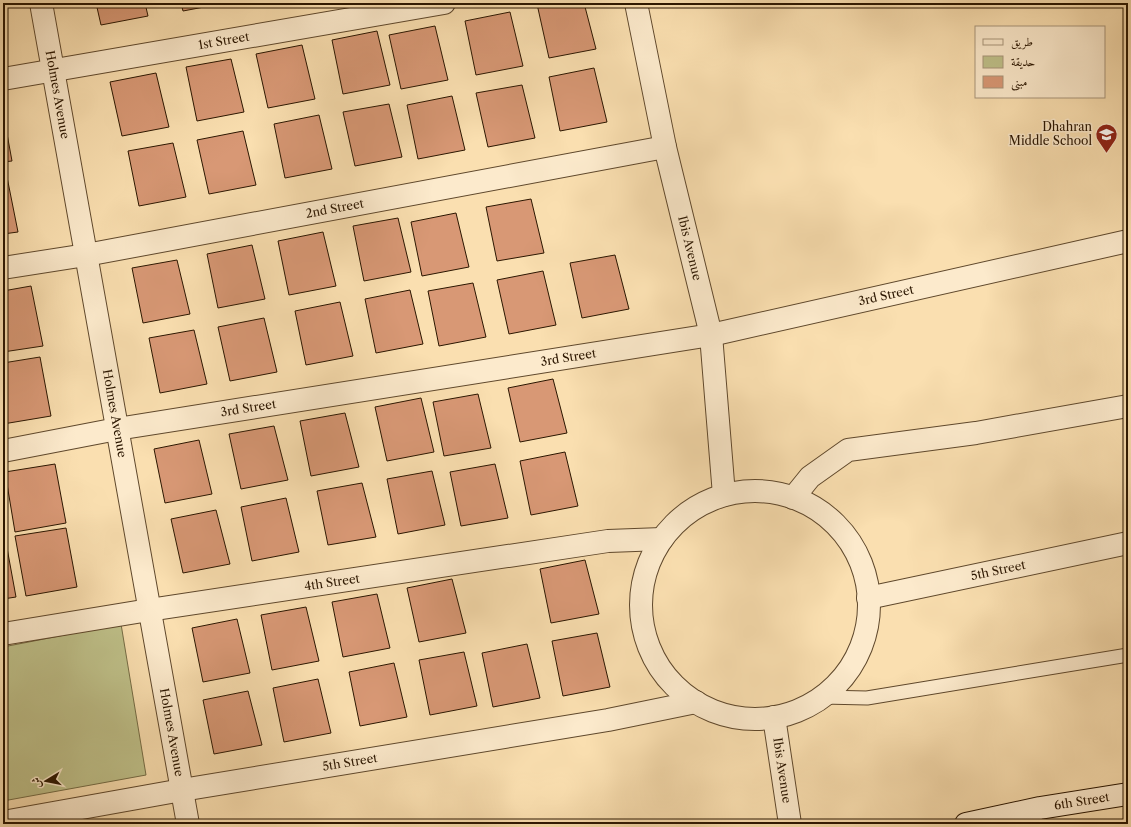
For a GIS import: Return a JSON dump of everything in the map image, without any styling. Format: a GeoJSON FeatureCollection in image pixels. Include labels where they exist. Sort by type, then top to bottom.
{"type":"FeatureCollection","features":[{"type":"Feature","properties":{"kind":"street","name":"Holmes Avenue"},"geometry":{"type":"LineString","coordinates":[[41,3],[188,824]]}},
{"type":"Feature","properties":{"kind":"street","name":"1st Street"},"geometry":{"type":"LineString","coordinates":[[3,79],[444,3]]}},
{"type":"Feature","properties":{"kind":"street","name":"Ibis Avenue"},"geometry":{"type":"LineString","coordinates":[[636,3],[665,147],[711,335],[724,495]]}},
{"type":"Feature","properties":{"kind":"street","name":"2nd Street"},"geometry":{"type":"LineString","coordinates":[[3,268],[86,255],[665,147]]}},
{"type":"Feature","properties":{"kind":"street","name":"3rd Street"},"geometry":{"type":"LineString","coordinates":[[3,451],[117,429],[711,335],[1128,240]]}},
{"type":"Feature","properties":{"kind":"street"},"geometry":{"type":"LineString","coordinates":[[793,498],[810,476],[848,450],[976,433],[1128,406]]}},
{"type":"Feature","properties":{"kind":"street"},"geometry":{"type":"LineString","coordinates":[[753,491],[770,492],[793,498],[820,511],[834,523],[848,539],[862,568],[868,598],[867,621],[859,649],[848,670],[832,688],[808,706],[792,713],[757,719],[739,718],[722,714],[696,702],[676,687],[664,674],[647,642],[641,607],[642,589],[653,555],[662,539],[686,514],[701,504],[724,495],[753,491]]}},
{"type":"Feature","properties":{"kind":"street","name":"4th Street"},"geometry":{"type":"LineString","coordinates":[[3,634],[149,610],[608,541],[662,539]]}},
{"type":"Feature","properties":{"kind":"street","name":"5th Street"},"geometry":{"type":"LineString","coordinates":[[868,598],[1128,543]]}},
{"type":"Feature","properties":{"kind":"street","name":"5th Street"},"geometry":{"type":"LineString","coordinates":[[3,822],[182,790],[608,720],[696,702]]}},
{"type":"Feature","properties":{"kind":"street","name":"Ibis Avenue"},"geometry":{"type":"LineString","coordinates":[[774,717],[790,824]]}},
{"type":"Feature","properties":{"kind":"street","name":"6th Street"},"geometry":{"type":"LineString","coordinates":[[966,824],[1040,808],[1128,794]]}},
{"type":"Feature","properties":{"kind":"lane"},"geometry":{"type":"LineString","coordinates":[[832,688],[822,697],[867,698],[1128,655]]}},
{"type":"Feature","properties":{"kind":"green space"},"geometry":{"type":"Polygon","coordinates":[[[121,624],[146,775],[3,801],[3,647],[121,624]]]}},
{"type":"Feature","properties":{"kind":"building"},"geometry":{"type":"Polygon","coordinates":[[[96,3],[145,3],[148,16],[101,25],[96,3]]]}},
{"type":"Feature","properties":{"kind":"building"},"geometry":{"type":"Polygon","coordinates":[[[181,3],[225,3],[183,11],[181,3]]]}},
{"type":"Feature","properties":{"kind":"building"},"geometry":{"type":"Polygon","coordinates":[[[584,3],[596,49],[549,58],[537,4],[584,3]]]}},
{"type":"Feature","properties":{"kind":"building"},"geometry":{"type":"Polygon","coordinates":[[[510,12],[523,66],[476,75],[465,21],[510,12]]]}},
{"type":"Feature","properties":{"kind":"building"},"geometry":{"type":"Polygon","coordinates":[[[435,26],[448,80],[401,89],[389,35],[435,26]]]}},
{"type":"Feature","properties":{"kind":"building"},"geometry":{"type":"Polygon","coordinates":[[[377,31],[390,85],[343,94],[332,40],[377,31]]]}},
{"type":"Feature","properties":{"kind":"building"},"geometry":{"type":"Polygon","coordinates":[[[302,45],[315,99],[268,108],[256,54],[302,45]]]}},
{"type":"Feature","properties":{"kind":"building"},"geometry":{"type":"Polygon","coordinates":[[[231,59],[244,112],[197,121],[186,67],[231,59]]]}},
{"type":"Feature","properties":{"kind":"building"},"geometry":{"type":"Polygon","coordinates":[[[594,68],[607,122],[560,131],[549,77],[594,68]]]}},
{"type":"Feature","properties":{"kind":"building"},"geometry":{"type":"Polygon","coordinates":[[[156,73],[169,127],[122,136],[110,82],[156,73]]]}},
{"type":"Feature","properties":{"kind":"building"},"geometry":{"type":"Polygon","coordinates":[[[522,85],[535,138],[488,147],[476,93],[522,85]]]}},
{"type":"Feature","properties":{"kind":"building"},"geometry":{"type":"Polygon","coordinates":[[[452,96],[465,150],[418,159],[407,105],[452,96]]]}},
{"type":"Feature","properties":{"kind":"building"},"geometry":{"type":"Polygon","coordinates":[[[389,104],[402,157],[355,166],[343,112],[389,104]]]}},
{"type":"Feature","properties":{"kind":"building"},"geometry":{"type":"Polygon","coordinates":[[[3,112],[12,161],[3,162],[3,112]]]}},
{"type":"Feature","properties":{"kind":"building"},"geometry":{"type":"Polygon","coordinates":[[[319,115],[332,169],[285,178],[274,124],[319,115]]]}},
{"type":"Feature","properties":{"kind":"building"},"geometry":{"type":"Polygon","coordinates":[[[243,131],[256,185],[209,194],[197,140],[243,131]]]}},
{"type":"Feature","properties":{"kind":"building"},"geometry":{"type":"Polygon","coordinates":[[[173,143],[186,197],[139,206],[128,151],[173,143]]]}},
{"type":"Feature","properties":{"kind":"building"},"geometry":{"type":"Polygon","coordinates":[[[6,172],[18,232],[3,234],[3,173],[6,172]]]}},
{"type":"Feature","properties":{"kind":"building"},"geometry":{"type":"Polygon","coordinates":[[[531,199],[544,253],[497,261],[486,207],[531,199]]]}},
{"type":"Feature","properties":{"kind":"building"},"geometry":{"type":"Polygon","coordinates":[[[456,213],[469,267],[422,276],[411,222],[456,213]]]}},
{"type":"Feature","properties":{"kind":"building"},"geometry":{"type":"Polygon","coordinates":[[[398,218],[411,272],[364,281],[353,226],[398,218]]]}},
{"type":"Feature","properties":{"kind":"building"},"geometry":{"type":"Polygon","coordinates":[[[323,232],[336,286],[289,295],[278,241],[323,232]]]}},
{"type":"Feature","properties":{"kind":"building"},"geometry":{"type":"Polygon","coordinates":[[[252,245],[265,299],[218,308],[207,254],[252,245]]]}},
{"type":"Feature","properties":{"kind":"building"},"geometry":{"type":"Polygon","coordinates":[[[615,255],[629,309],[582,318],[570,263],[615,255]]]}},
{"type":"Feature","properties":{"kind":"building"},"geometry":{"type":"Polygon","coordinates":[[[177,260],[190,314],[143,323],[132,268],[177,260]]]}},
{"type":"Feature","properties":{"kind":"building"},"geometry":{"type":"Polygon","coordinates":[[[543,271],[556,325],[509,334],[497,280],[543,271]]]}},
{"type":"Feature","properties":{"kind":"building"},"geometry":{"type":"Polygon","coordinates":[[[473,283],[486,337],[439,346],[428,291],[473,283]]]}},
{"type":"Feature","properties":{"kind":"building"},"geometry":{"type":"Polygon","coordinates":[[[31,286],[43,346],[3,352],[3,291],[31,286]]]}},
{"type":"Feature","properties":{"kind":"building"},"geometry":{"type":"Polygon","coordinates":[[[410,290],[423,344],[376,353],[365,299],[410,290]]]}},
{"type":"Feature","properties":{"kind":"building"},"geometry":{"type":"Polygon","coordinates":[[[340,302],[353,356],[306,365],[295,311],[340,302]]]}},
{"type":"Feature","properties":{"kind":"building"},"geometry":{"type":"Polygon","coordinates":[[[264,318],[277,372],[230,381],[218,327],[264,318]]]}},
{"type":"Feature","properties":{"kind":"building"},"geometry":{"type":"Polygon","coordinates":[[[194,330],[207,384],[160,393],[149,338],[194,330]]]}},
{"type":"Feature","properties":{"kind":"building"},"geometry":{"type":"Polygon","coordinates":[[[40,357],[51,416],[3,424],[3,363],[40,357]]]}},
{"type":"Feature","properties":{"kind":"building"},"geometry":{"type":"Polygon","coordinates":[[[553,379],[567,433],[520,442],[508,388],[553,379]]]}},
{"type":"Feature","properties":{"kind":"building"},"geometry":{"type":"Polygon","coordinates":[[[478,394],[491,448],[444,456],[433,402],[478,394]]]}},
{"type":"Feature","properties":{"kind":"building"},"geometry":{"type":"Polygon","coordinates":[[[421,398],[434,452],[387,461],[375,407],[421,398]]]}},
{"type":"Feature","properties":{"kind":"building"},"geometry":{"type":"Polygon","coordinates":[[[345,413],[359,467],[311,476],[300,421],[345,413]]]}},
{"type":"Feature","properties":{"kind":"building"},"geometry":{"type":"Polygon","coordinates":[[[274,426],[288,480],[241,489],[229,434],[274,426]]]}},
{"type":"Feature","properties":{"kind":"building"},"geometry":{"type":"Polygon","coordinates":[[[199,440],[212,494],[165,503],[154,449],[199,440]]]}},
{"type":"Feature","properties":{"kind":"building"},"geometry":{"type":"Polygon","coordinates":[[[565,452],[578,506],[531,515],[520,461],[565,452]]]}},
{"type":"Feature","properties":{"kind":"building"},"geometry":{"type":"Polygon","coordinates":[[[55,464],[66,523],[15,532],[5,472],[55,464]]]}},
{"type":"Feature","properties":{"kind":"building"},"geometry":{"type":"Polygon","coordinates":[[[495,464],[508,518],[461,526],[450,472],[495,464]]]}},
{"type":"Feature","properties":{"kind":"building"},"geometry":{"type":"Polygon","coordinates":[[[432,471],[445,525],[398,534],[387,479],[432,471]]]}},
{"type":"Feature","properties":{"kind":"building"},"geometry":{"type":"Polygon","coordinates":[[[362,483],[376,537],[328,545],[317,491],[362,483]]]}},
{"type":"Feature","properties":{"kind":"building"},"geometry":{"type":"Polygon","coordinates":[[[286,498],[299,552],[252,561],[241,507],[286,498]]]}},
{"type":"Feature","properties":{"kind":"building"},"geometry":{"type":"Polygon","coordinates":[[[216,510],[230,564],[183,573],[171,519],[216,510]]]}},
{"type":"Feature","properties":{"kind":"building"},"geometry":{"type":"Polygon","coordinates":[[[3,520],[5,533],[3,533],[3,520]]]}},
{"type":"Feature","properties":{"kind":"building"},"geometry":{"type":"Polygon","coordinates":[[[66,528],[77,587],[26,596],[15,536],[66,528]]]}},
{"type":"Feature","properties":{"kind":"building"},"geometry":{"type":"Polygon","coordinates":[[[5,537],[16,597],[3,599],[3,538],[5,537]]]}},
{"type":"Feature","properties":{"kind":"building"},"geometry":{"type":"Polygon","coordinates":[[[585,560],[599,614],[551,623],[540,569],[585,560]]]}},
{"type":"Feature","properties":{"kind":"building"},"geometry":{"type":"Polygon","coordinates":[[[452,579],[466,633],[419,642],[407,588],[452,579]]]}},
{"type":"Feature","properties":{"kind":"building"},"geometry":{"type":"Polygon","coordinates":[[[377,594],[390,648],[343,657],[332,602],[377,594]]]}},
{"type":"Feature","properties":{"kind":"building"},"geometry":{"type":"Polygon","coordinates":[[[306,607],[319,661],[272,670],[261,615],[306,607]]]}},
{"type":"Feature","properties":{"kind":"building"},"geometry":{"type":"Polygon","coordinates":[[[237,619],[250,673],[203,682],[192,628],[237,619]]]}},
{"type":"Feature","properties":{"kind":"building"},"geometry":{"type":"Polygon","coordinates":[[[597,633],[610,687],[563,696],[552,641],[597,633]]]}},
{"type":"Feature","properties":{"kind":"building"},"geometry":{"type":"Polygon","coordinates":[[[527,644],[540,698],[493,707],[482,653],[527,644]]]}},
{"type":"Feature","properties":{"kind":"building"},"geometry":{"type":"Polygon","coordinates":[[[464,652],[477,706],[430,715],[419,660],[464,652]]]}},
{"type":"Feature","properties":{"kind":"building"},"geometry":{"type":"Polygon","coordinates":[[[394,663],[407,717],[360,726],[349,672],[394,663]]]}},
{"type":"Feature","properties":{"kind":"building"},"geometry":{"type":"Polygon","coordinates":[[[318,679],[331,733],[284,742],[273,688],[318,679]]]}},
{"type":"Feature","properties":{"kind":"building"},"geometry":{"type":"Polygon","coordinates":[[[248,691],[262,745],[214,754],[203,700],[248,691]]]}},
{"type":"Feature","properties":{"kind":"place","name":"Dhahran Middle School"},"geometry":{"type":"Point","coordinates":[1107,154]}}]}
